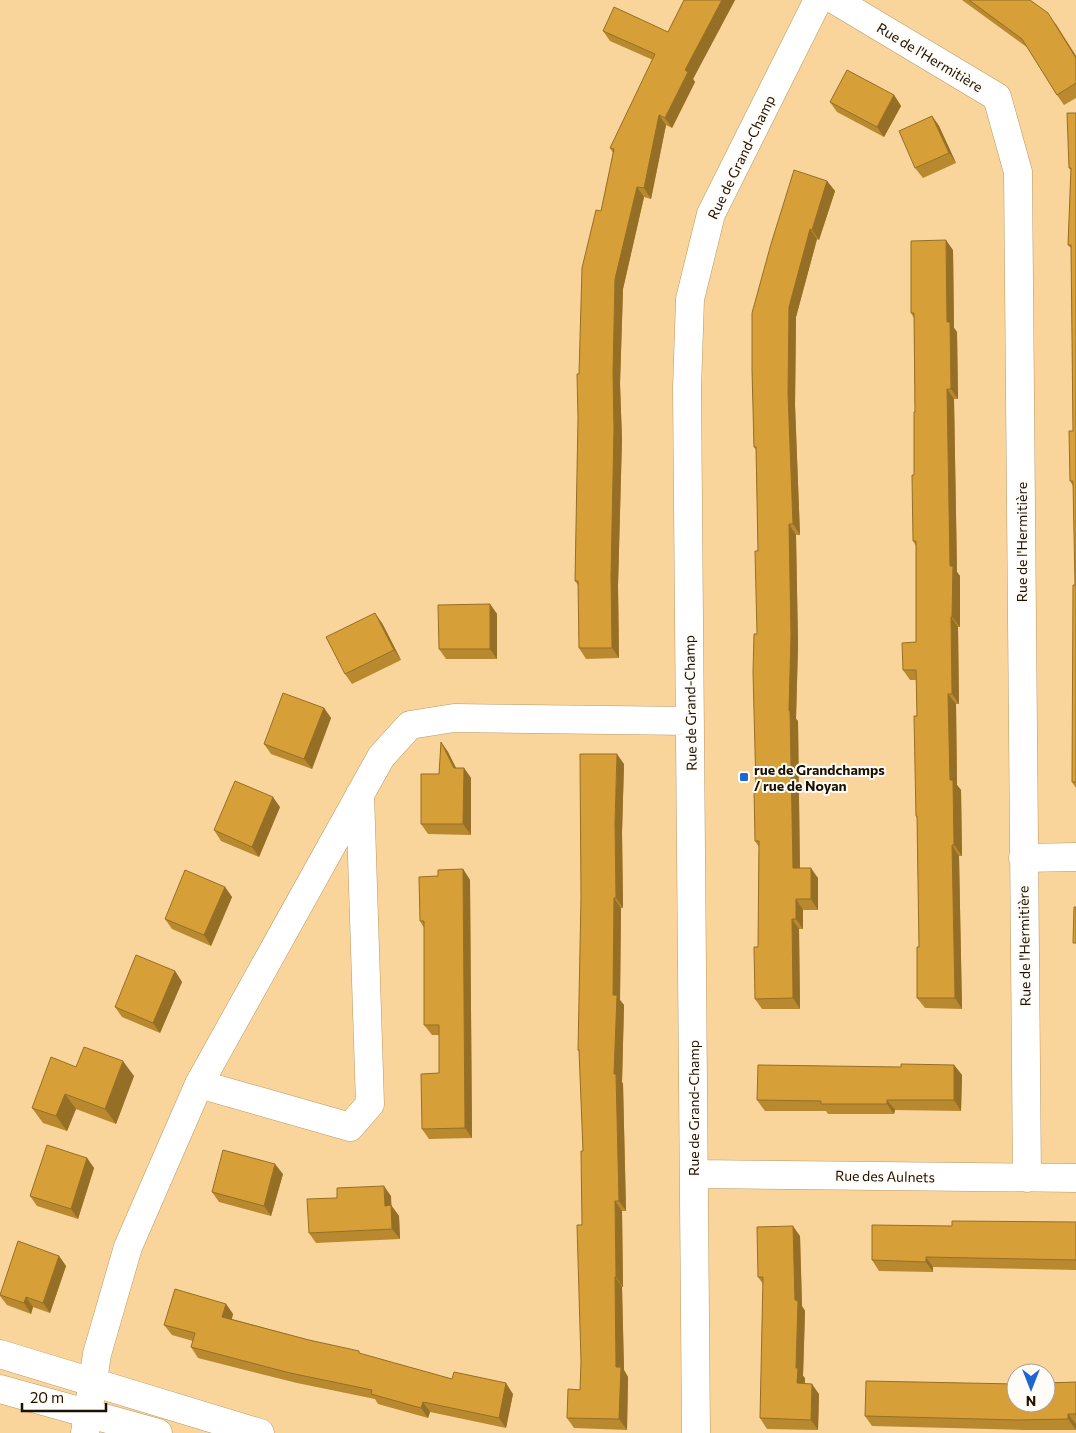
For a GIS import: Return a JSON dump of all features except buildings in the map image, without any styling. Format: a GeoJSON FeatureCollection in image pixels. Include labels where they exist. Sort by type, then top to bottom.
{"type":"FeatureCollection","features":[{"type":"Feature","properties":{"kind":"street","name":"Rue de Grand-Champ"},"geometry":{"type":"LineString","coordinates":[[696,1433],[687,390],[690,299],[711,214],[818,0]]}},
{"type":"Feature","properties":{"kind":"street","name":"Rue de l'Hermitière"},"geometry":{"type":"LineString","coordinates":[[835,0],[996,97],[1018,172],[1027,1178]]}},
{"type":"Feature","properties":{"kind":"street"},"geometry":{"type":"LineString","coordinates":[[87,1423],[92,1381],[100,1345],[128,1247],[199,1084],[381,756],[410,725],[454,718],[690,720]]}},
{"type":"Feature","properties":{"kind":"street"},"geometry":{"type":"LineString","coordinates":[[199,1084],[350,1127],[370,1104],[360,793]]}},
{"type":"Feature","properties":{"kind":"street"},"geometry":{"type":"LineString","coordinates":[[1023,858],[1076,857]]}},
{"type":"Feature","properties":{"kind":"street","name":"Rue des Aulnets"},"geometry":{"type":"LineString","coordinates":[[694,1174],[1076,1178]]}},
{"type":"Feature","properties":{"kind":"street"},"geometry":{"type":"LineString","coordinates":[[0,1354],[260,1433]]}},
{"type":"Feature","properties":{"kind":"street"},"geometry":{"type":"LineString","coordinates":[[0,1389],[87,1423],[158,1433]]}},
{"type":"Feature","properties":{"kind":"place","name":"rue de Grandchamps / rue de Noyan"},"geometry":{"type":"Point","coordinates":[744,777]}}]}
